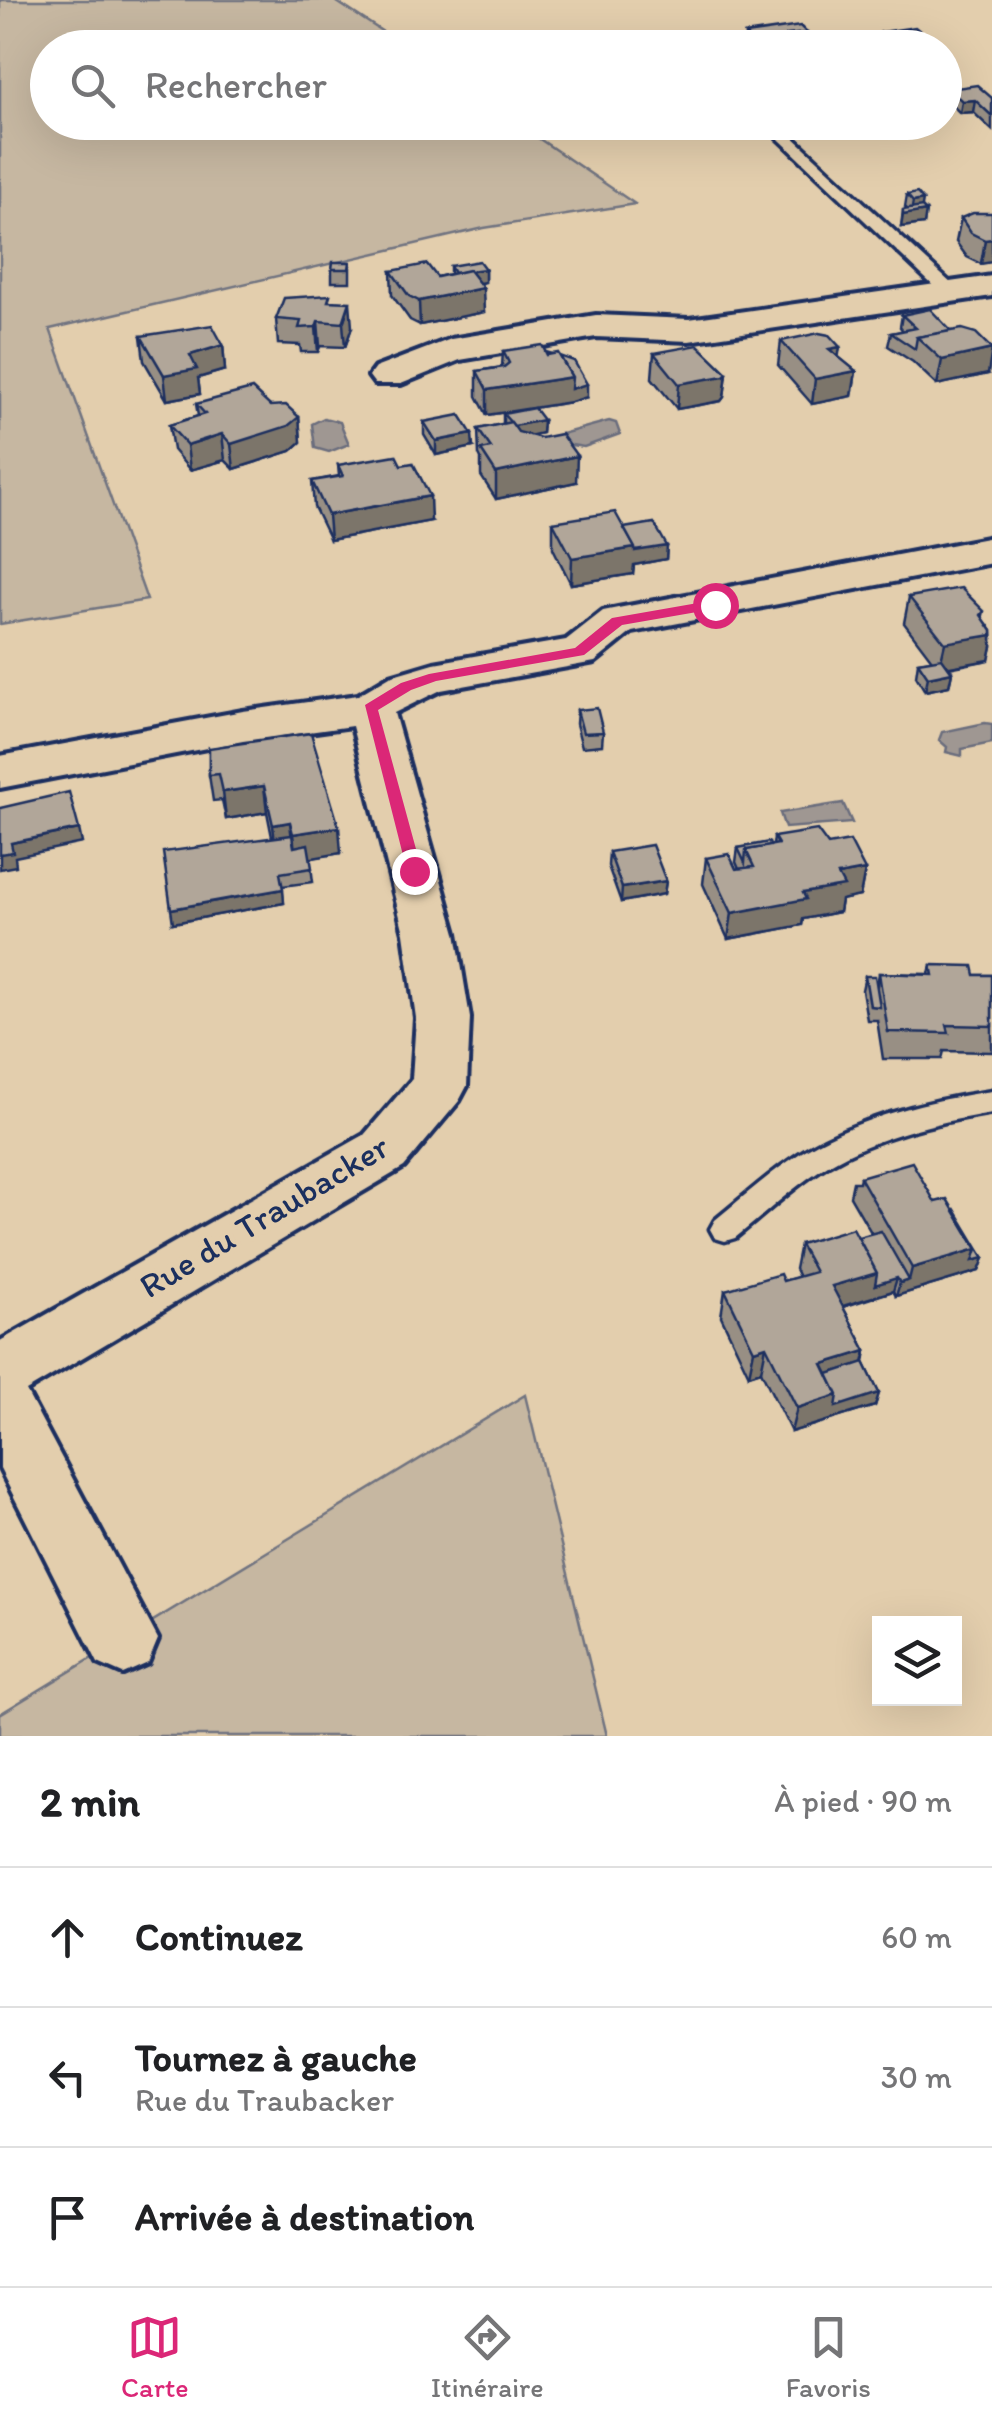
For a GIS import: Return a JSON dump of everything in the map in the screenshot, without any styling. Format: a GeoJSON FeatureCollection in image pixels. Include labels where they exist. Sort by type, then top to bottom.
{"type":"FeatureCollection","features":[{"type":"Feature","properties":{"kind":"street"},"geometry":{"type":"LineString","coordinates":[[388,376],[451,350],[596,326],[689,330],[992,286]]}},
{"type":"Feature","properties":{"kind":"street"},"geometry":{"type":"LineString","coordinates":[[0,772],[243,726],[370,708],[406,686],[434,677],[579,652],[618,621],[992,550]]}},
{"type":"Feature","properties":{"kind":"street","name":"Rue du Traubacker"},"geometry":{"type":"LineString","coordinates":[[0,1373],[384,1151],[439,1086],[443,1018],[430,933],[370,708]]}},
{"type":"Feature","properties":{"kind":"street"},"geometry":{"type":"LineString","coordinates":[[0,1404],[123,1639]]}},
{"type":"Feature","properties":{"kind":"lane"},"geometry":{"type":"LineString","coordinates":[[787,140],[948,290]]}},
{"type":"Feature","properties":{"kind":"lane"},"geometry":{"type":"LineString","coordinates":[[725,1229],[817,1157],[844,1144],[968,1105],[992,1102]]}},
{"type":"Feature","properties":{"kind":"shaded area"},"geometry":{"type":"Polygon","coordinates":[[[0,0],[334,0],[380,30],[30,30],[30,140],[541,140],[635,204],[484,228],[50,329],[147,600],[0,624],[0,0]]]}},
{"type":"Feature","properties":{"kind":"shaded area"},"geometry":{"type":"Polygon","coordinates":[[[324,418],[340,422],[349,444],[329,452],[315,448],[312,424],[324,418]]]}},
{"type":"Feature","properties":{"kind":"shaded area"},"geometry":{"type":"Polygon","coordinates":[[[609,421],[616,423],[620,434],[584,447],[565,444],[558,435],[609,421]]]}},
{"type":"Feature","properties":{"kind":"shaded area"},"geometry":{"type":"Polygon","coordinates":[[[992,724],[992,743],[962,749],[962,756],[946,752],[947,747],[939,740],[942,732],[992,724]]]}},
{"type":"Feature","properties":{"kind":"shaded area"},"geometry":{"type":"Polygon","coordinates":[[[843,803],[852,823],[785,828],[780,813],[843,803]]]}},
{"type":"Feature","properties":{"kind":"shaded area"},"geometry":{"type":"Polygon","coordinates":[[[525,1395],[607,1736],[0,1736],[0,1714],[525,1395]]]}},
{"type":"Feature","properties":{"kind":"building"},"geometry":{"type":"Polygon","coordinates":[[[800,26],[804,30],[772,30],[800,26]]]}},
{"type":"Feature","properties":{"kind":"building"},"geometry":{"type":"Polygon","coordinates":[[[977,85],[992,98],[992,116],[975,100],[962,101],[962,87],[977,85]]]}},
{"type":"Feature","properties":{"kind":"building"},"geometry":{"type":"Polygon","coordinates":[[[917,193],[923,200],[913,202],[907,195],[917,193]]]}},
{"type":"Feature","properties":{"kind":"building"},"geometry":{"type":"Polygon","coordinates":[[[922,207],[926,211],[903,215],[903,210],[922,207]]]}},
{"type":"Feature","properties":{"kind":"building"},"geometry":{"type":"Polygon","coordinates":[[[973,213],[992,213],[992,239],[971,233],[961,218],[973,213]]]}},
{"type":"Feature","properties":{"kind":"building"},"geometry":{"type":"Polygon","coordinates":[[[479,261],[485,269],[454,273],[450,266],[479,261]]]}},
{"type":"Feature","properties":{"kind":"building"},"geometry":{"type":"Polygon","coordinates":[[[333,262],[350,262],[349,269],[332,269],[333,262]]]}},
{"type":"Feature","properties":{"kind":"building"},"geometry":{"type":"Polygon","coordinates":[[[427,264],[437,277],[469,270],[483,288],[419,301],[409,296],[391,271],[427,264]]]}},
{"type":"Feature","properties":{"kind":"building"},"geometry":{"type":"Polygon","coordinates":[[[330,295],[328,301],[350,302],[343,323],[318,321],[316,327],[299,328],[301,321],[276,319],[284,298],[330,295]]]}},
{"type":"Feature","properties":{"kind":"building"},"geometry":{"type":"Polygon","coordinates":[[[930,309],[951,331],[917,337],[915,349],[891,333],[916,328],[902,315],[930,309]]]}},
{"type":"Feature","properties":{"kind":"building"},"geometry":{"type":"Polygon","coordinates":[[[212,325],[223,345],[190,355],[197,369],[164,375],[141,336],[212,325]]]}},
{"type":"Feature","properties":{"kind":"building"},"geometry":{"type":"Polygon","coordinates":[[[962,329],[976,333],[992,349],[942,360],[917,337],[962,329]]]}},
{"type":"Feature","properties":{"kind":"building"},"geometry":{"type":"Polygon","coordinates":[[[819,333],[829,335],[840,347],[829,349],[856,371],[815,379],[781,341],[819,333]]]}},
{"type":"Feature","properties":{"kind":"building"},"geometry":{"type":"Polygon","coordinates":[[[542,345],[547,355],[558,353],[572,377],[487,390],[477,371],[504,367],[509,363],[503,351],[542,345]]]}},
{"type":"Feature","properties":{"kind":"building"},"geometry":{"type":"Polygon","coordinates":[[[698,345],[727,373],[724,376],[679,384],[654,353],[698,345]]]}},
{"type":"Feature","properties":{"kind":"building"},"geometry":{"type":"Polygon","coordinates":[[[560,356],[574,361],[587,384],[571,389],[572,377],[560,356]]]}},
{"type":"Feature","properties":{"kind":"building"},"geometry":{"type":"Polygon","coordinates":[[[252,389],[270,406],[286,405],[299,417],[288,426],[231,444],[222,434],[187,445],[169,425],[205,414],[196,404],[252,389]]]}},
{"type":"Feature","properties":{"kind":"building"},"geometry":{"type":"Polygon","coordinates":[[[534,408],[543,420],[514,426],[503,414],[534,408]]]}},
{"type":"Feature","properties":{"kind":"building"},"geometry":{"type":"Polygon","coordinates":[[[460,415],[472,434],[436,441],[424,422],[460,415]]]}},
{"type":"Feature","properties":{"kind":"building"},"geometry":{"type":"Polygon","coordinates":[[[511,422],[518,432],[541,438],[561,434],[577,456],[496,473],[481,450],[491,448],[478,429],[511,422]]]}},
{"type":"Feature","properties":{"kind":"building"},"geometry":{"type":"Polygon","coordinates":[[[396,455],[401,465],[413,463],[430,496],[328,515],[312,481],[343,476],[338,465],[396,455]]]}},
{"type":"Feature","properties":{"kind":"building"},"geometry":{"type":"Polygon","coordinates":[[[615,512],[635,548],[572,558],[553,522],[615,512]]]}},
{"type":"Feature","properties":{"kind":"building"},"geometry":{"type":"Polygon","coordinates":[[[654,523],[667,546],[635,551],[624,528],[654,523]]]}},
{"type":"Feature","properties":{"kind":"building"},"geometry":{"type":"Polygon","coordinates":[[[961,588],[984,611],[981,615],[992,635],[945,643],[909,597],[961,588]]]}},
{"type":"Feature","properties":{"kind":"building"},"geometry":{"type":"Polygon","coordinates":[[[942,658],[952,672],[928,677],[918,662],[942,658]]]}},
{"type":"Feature","properties":{"kind":"building"},"geometry":{"type":"Polygon","coordinates":[[[597,708],[603,732],[583,733],[577,710],[597,708]]]}},
{"type":"Feature","properties":{"kind":"building"},"geometry":{"type":"Polygon","coordinates":[[[311,733],[339,827],[293,834],[290,822],[273,825],[264,786],[223,792],[219,774],[209,775],[209,748],[311,733]]]}},
{"type":"Feature","properties":{"kind":"building"},"geometry":{"type":"Polygon","coordinates":[[[69,792],[79,829],[11,843],[13,852],[0,854],[0,808],[69,792]]]}},
{"type":"Feature","properties":{"kind":"building"},"geometry":{"type":"Polygon","coordinates":[[[817,830],[828,845],[850,841],[865,870],[838,875],[844,886],[803,893],[806,899],[732,913],[706,858],[729,854],[736,869],[754,867],[746,850],[778,844],[774,837],[817,830]]]}},
{"type":"Feature","properties":{"kind":"building"},"geometry":{"type":"Polygon","coordinates":[[[292,835],[294,847],[308,844],[312,868],[280,873],[283,889],[171,909],[163,852],[292,835]]]}},
{"type":"Feature","properties":{"kind":"building"},"geometry":{"type":"Polygon","coordinates":[[[769,842],[770,846],[746,850],[745,863],[738,848],[769,842]]]}},
{"type":"Feature","properties":{"kind":"building"},"geometry":{"type":"Polygon","coordinates":[[[652,845],[666,881],[622,888],[609,852],[652,845]]]}},
{"type":"Feature","properties":{"kind":"building"},"geometry":{"type":"Polygon","coordinates":[[[931,965],[973,966],[975,975],[992,975],[992,1026],[947,1025],[949,1033],[888,1032],[879,973],[933,975],[931,965]]]}},
{"type":"Feature","properties":{"kind":"building"},"geometry":{"type":"Polygon","coordinates":[[[865,976],[875,976],[880,1007],[870,1006],[865,976]]]}},
{"type":"Feature","properties":{"kind":"building"},"geometry":{"type":"Polygon","coordinates":[[[912,1162],[935,1202],[947,1199],[977,1249],[912,1268],[860,1177],[912,1162]]]}},
{"type":"Feature","properties":{"kind":"building"},"geometry":{"type":"Polygon","coordinates":[[[954,1208],[984,1258],[973,1261],[977,1249],[954,1208]]]}},
{"type":"Feature","properties":{"kind":"building"},"geometry":{"type":"Polygon","coordinates":[[[853,1228],[877,1273],[832,1286],[866,1351],[823,1364],[838,1395],[797,1408],[766,1346],[754,1350],[725,1290],[780,1274],[783,1281],[815,1272],[800,1244],[853,1228]]]}},
{"type":"Feature","properties":{"kind":"building"},"geometry":{"type":"Polygon","coordinates":[[[881,1231],[909,1280],[900,1283],[897,1278],[875,1285],[877,1273],[858,1237],[881,1231]]]}},
{"type":"Feature","properties":{"kind":"building"},"geometry":{"type":"Polygon","coordinates":[[[864,1362],[879,1393],[836,1407],[838,1395],[828,1374],[864,1362]]]}},
{"type":"Feature","properties":{"kind":"route"},"geometry":{"type":"LineString","coordinates":[[414,871],[370,708],[406,686],[434,677],[579,652],[618,621],[715,605]]}}]}
